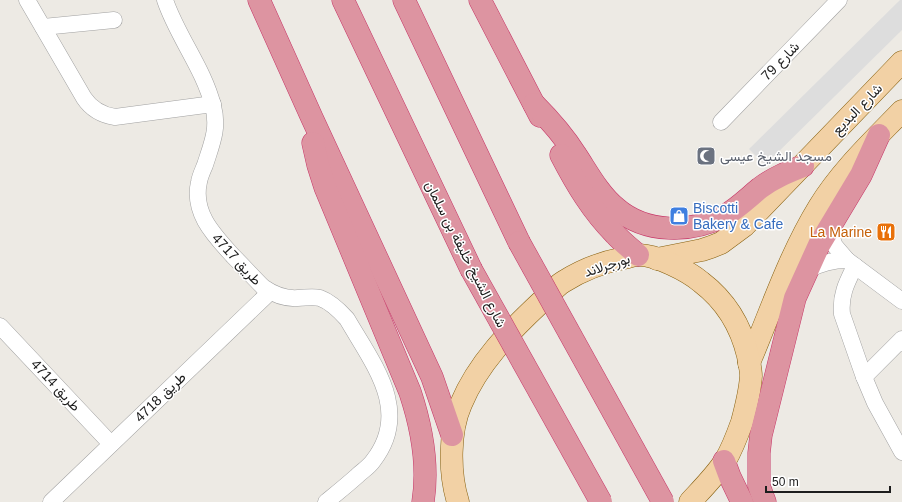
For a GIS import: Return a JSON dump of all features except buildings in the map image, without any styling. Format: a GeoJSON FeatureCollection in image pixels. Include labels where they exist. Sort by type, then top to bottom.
{"type":"FeatureCollection","features":[{"type":"Feature","properties":{"kind":"highway"},"geometry":{"type":"LineString","coordinates":[[259,0],[432,377],[452,435]]}},
{"type":"Feature","properties":{"kind":"highway","name":"شارع الشيخ خليفة بن سلمان"},"geometry":{"type":"LineString","coordinates":[[343,0],[471,268],[601,502]]}},
{"type":"Feature","properties":{"kind":"highway"},"geometry":{"type":"LineString","coordinates":[[404,0],[519,242],[663,502]]}},
{"type":"Feature","properties":{"kind":"highway"},"geometry":{"type":"LineString","coordinates":[[480,0],[577,186],[587,201],[615,235],[648,257]]}},
{"type":"Feature","properties":{"kind":"highway"},"geometry":{"type":"LineString","coordinates":[[534,104],[563,136],[601,192],[616,208],[636,220],[658,227],[681,229],[704,225],[726,215],[762,187],[781,175],[803,166]]}},
{"type":"Feature","properties":{"kind":"highway"},"geometry":{"type":"LineString","coordinates":[[312,118],[313,142],[325,187],[410,392],[419,419],[424,443],[425,468],[423,502]]}},
{"type":"Feature","properties":{"kind":"highway"},"geometry":{"type":"LineString","coordinates":[[765,502],[759,486],[759,452],[761,435],[795,298],[828,229],[861,175],[879,135]]}},
{"type":"Feature","properties":{"kind":"highway"},"geometry":{"type":"LineString","coordinates":[[724,462],[742,502]]}},
{"type":"Feature","properties":{"kind":"main road","name":"شارع البديع"},"geometry":{"type":"LineString","coordinates":[[648,257],[702,250],[721,243],[744,226],[902,62]]}},
{"type":"Feature","properties":{"kind":"main road"},"geometry":{"type":"LineString","coordinates":[[749,363],[788,269],[819,207],[846,171],[902,110]]}},
{"type":"Feature","properties":{"kind":"main road"},"geometry":{"type":"LineString","coordinates":[[648,257],[680,268],[712,290],[726,305],[737,323],[749,363],[751,375],[745,411],[736,441],[724,462],[690,502]]}},
{"type":"Feature","properties":{"kind":"main road","name":"بورجرلاند"},"geometry":{"type":"LineString","coordinates":[[458,502],[453,475],[452,435],[460,405],[472,382],[493,350],[531,311],[562,283],[588,268],[612,260],[648,257]]}},
{"type":"Feature","properties":{"kind":"main road"},"geometry":{"type":"LineString","coordinates":[[447,502],[453,475]]}},
{"type":"Feature","properties":{"kind":"street"},"geometry":{"type":"LineString","coordinates":[[27,0],[84,98],[88,104],[101,114],[116,118],[213,104]]}},
{"type":"Feature","properties":{"kind":"street","name":"طريق 4717"},"geometry":{"type":"LineString","coordinates":[[165,0],[177,29],[202,76],[213,104],[215,117],[214,137],[198,182],[200,211],[207,225],[215,236],[263,287],[270,292],[288,298],[318,298],[334,306],[347,318],[388,395],[390,410],[389,424],[386,438],[380,451],[372,463],[326,502]]}},
{"type":"Feature","properties":{"kind":"street","name":"شارع 79"},"geometry":{"type":"LineString","coordinates":[[721,122],[839,0]]}},
{"type":"Feature","properties":{"kind":"street"},"geometry":{"type":"LineString","coordinates":[[43,27],[114,20]]}},
{"type":"Feature","properties":{"kind":"street"},"geometry":{"type":"LineString","coordinates":[[828,229],[835,246],[851,263],[902,301]]}},
{"type":"Feature","properties":{"kind":"street"},"geometry":{"type":"LineString","coordinates":[[808,270],[827,262],[837,260],[851,263]]}},
{"type":"Feature","properties":{"kind":"street"},"geometry":{"type":"LineString","coordinates":[[851,263],[841,304],[842,314],[864,377],[875,403],[902,452]]}},
{"type":"Feature","properties":{"kind":"street","name":"طريق 4718"},"geometry":{"type":"LineString","coordinates":[[51,502],[270,292]]}},
{"type":"Feature","properties":{"kind":"street","name":"طريق 4714"},"geometry":{"type":"LineString","coordinates":[[0,326],[111,444]]}},
{"type":"Feature","properties":{"kind":"street"},"geometry":{"type":"LineString","coordinates":[[864,377],[902,339]]}},
{"type":"Feature","properties":{"kind":"shaded area"},"geometry":{"type":"Polygon","coordinates":[[[900,0],[902,0],[902,30],[765,165],[749,149],[900,0]]]}},
{"type":"Feature","properties":{"kind":"place","name":"مسجد الشيخ عيسى"},"geometry":{"type":"Point","coordinates":[706,156]}},
{"type":"Feature","properties":{"kind":"place","name":"Biscotti Bakery & Cafe"},"geometry":{"type":"Point","coordinates":[679,216]}},
{"type":"Feature","properties":{"kind":"place","name":"La Marine"},"geometry":{"type":"Point","coordinates":[886,232]}}]}
